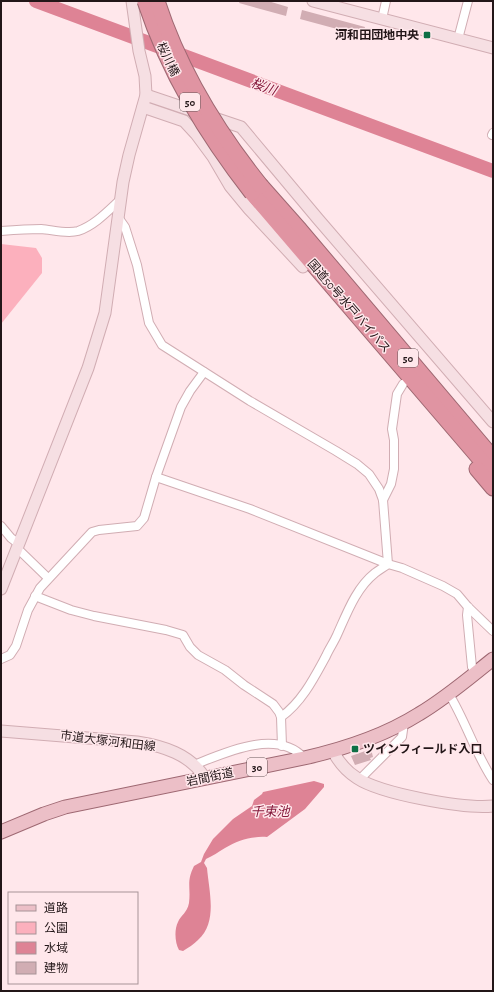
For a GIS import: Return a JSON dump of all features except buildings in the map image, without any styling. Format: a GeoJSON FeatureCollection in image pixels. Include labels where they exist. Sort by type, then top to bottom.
{"type":"FeatureCollection","features":[{"type":"Feature","properties":{"kind":"highway","name":"桜川橋"},"geometry":{"type":"LineString","coordinates":[[145,1],[163,50],[193,108],[214,141],[256,190]]}},
{"type":"Feature","properties":{"kind":"highway","name":"桜川橋"},"geometry":{"type":"LineString","coordinates":[[157,1],[174,48],[197,92],[256,190]]}},
{"type":"Feature","properties":{"kind":"highway","name":"国道50号水戸バイパス"},"geometry":{"type":"LineString","coordinates":[[256,190],[450,416],[493,474]]}},
{"type":"Feature","properties":{"kind":"highway"},"geometry":{"type":"LineString","coordinates":[[296,235],[303,267],[493,488]]}},
{"type":"Feature","properties":{"kind":"highway"},"geometry":{"type":"LineString","coordinates":[[296,235],[318,245],[343,269],[493,444]]}},
{"type":"Feature","properties":{"kind":"highway","name":"国道50号水戸バイパス"},"geometry":{"type":"LineString","coordinates":[[450,416],[493,458]]}},
{"type":"Feature","properties":{"kind":"main road","name":"岩間街道"},"geometry":{"type":"LineString","coordinates":[[1,832],[65,807],[304,758],[333,751],[376,736],[404,723],[449,694],[493,659]]}},
{"type":"Feature","properties":{"kind":"street"},"geometry":{"type":"LineString","coordinates":[[1,589],[88,368],[98,340],[105,313],[120,200],[129,155],[146,95],[145,76],[139,51],[132,1]]}},
{"type":"Feature","properties":{"kind":"street"},"geometry":{"type":"LineString","coordinates":[[313,1],[493,48]]}},
{"type":"Feature","properties":{"kind":"street"},"geometry":{"type":"LineString","coordinates":[[382,19],[386,1]]}},
{"type":"Feature","properties":{"kind":"street"},"geometry":{"type":"LineString","coordinates":[[458,38],[468,1]]}},
{"type":"Feature","properties":{"kind":"street"},"geometry":{"type":"LineString","coordinates":[[146,95],[240,127],[493,422]]}},
{"type":"Feature","properties":{"kind":"street"},"geometry":{"type":"LineString","coordinates":[[143,107],[184,121],[213,157],[230,186],[249,209],[303,267]]}},
{"type":"Feature","properties":{"kind":"street"},"geometry":{"type":"LineString","coordinates":[[1,231],[40,229],[71,232],[78,231],[86,228],[120,200]]}},
{"type":"Feature","properties":{"kind":"street"},"geometry":{"type":"LineString","coordinates":[[118,217],[124,227],[137,266],[149,323],[162,345],[357,464],[369,474],[379,489],[382,500],[388,564]]}},
{"type":"Feature","properties":{"kind":"street"},"geometry":{"type":"LineString","coordinates":[[1,659],[10,655],[16,646],[28,610],[35,596],[48,578],[92,532],[136,526],[144,518],[156,477],[181,407],[190,391],[204,372]]}},
{"type":"Feature","properties":{"kind":"street"},"geometry":{"type":"LineString","coordinates":[[382,500],[391,484],[394,469],[394,440],[392,429],[397,394],[403,384]]}},
{"type":"Feature","properties":{"kind":"street"},"geometry":{"type":"LineString","coordinates":[[156,477],[250,509],[388,564],[402,568],[443,586],[457,594],[493,631]]}},
{"type":"Feature","properties":{"kind":"street"},"geometry":{"type":"LineString","coordinates":[[1,526],[48,578]]}},
{"type":"Feature","properties":{"kind":"street"},"geometry":{"type":"LineString","coordinates":[[281,717],[290,710],[314,678],[359,591],[375,573],[388,564]]}},
{"type":"Feature","properties":{"kind":"street"},"geometry":{"type":"LineString","coordinates":[[35,596],[71,610],[183,635],[190,647],[198,655],[225,670],[273,704],[281,717],[282,746]]}},
{"type":"Feature","properties":{"kind":"street"},"geometry":{"type":"LineString","coordinates":[[468,607],[467,615],[474,674]]}},
{"type":"Feature","properties":{"kind":"street"},"geometry":{"type":"LineString","coordinates":[[449,694],[457,706],[483,765],[493,780]]}},
{"type":"Feature","properties":{"kind":"street"},"geometry":{"type":"LineString","coordinates":[[359,780],[402,737],[404,723]]}},
{"type":"Feature","properties":{"kind":"street","name":"市道大塚河和田線"},"geometry":{"type":"LineString","coordinates":[[1,731],[152,744],[179,754],[194,765],[205,778]]}},
{"type":"Feature","properties":{"kind":"street"},"geometry":{"type":"LineString","coordinates":[[194,765],[247,745],[267,744],[282,746],[293,749],[304,758]]}},
{"type":"Feature","properties":{"kind":"street"},"geometry":{"type":"LineString","coordinates":[[333,751],[343,767],[359,780],[377,788],[425,799],[468,806],[493,806]]}},
{"type":"Feature","properties":{"kind":"green space"},"geometry":{"type":"Polygon","coordinates":[[[1,244],[36,248],[42,258],[42,273],[1,324],[1,244]]]}},
{"type":"Feature","properties":{"kind":"water","name":"千束池"},"geometry":{"type":"Polygon","coordinates":[[[314,781],[324,784],[324,787],[305,809],[267,837],[256,837],[240,841],[206,859],[204,863],[207,868],[211,906],[208,924],[204,933],[191,946],[183,951],[179,950],[176,940],[176,929],[179,920],[189,903],[190,876],[194,866],[201,862],[213,839],[233,819],[252,806],[254,800],[263,792],[314,781]]]}},
{"type":"Feature","properties":{"kind":"waterway","name":"桜川"},"geometry":{"type":"LineString","coordinates":[[36,1],[493,171]]}},
{"type":"Feature","properties":{"kind":"place","name":"河和田団地中央"},"geometry":{"type":"Point","coordinates":[427,35]}},
{"type":"Feature","properties":{"kind":"place","name":"ツインフィールド入口"},"geometry":{"type":"Point","coordinates":[355,749]}}]}
